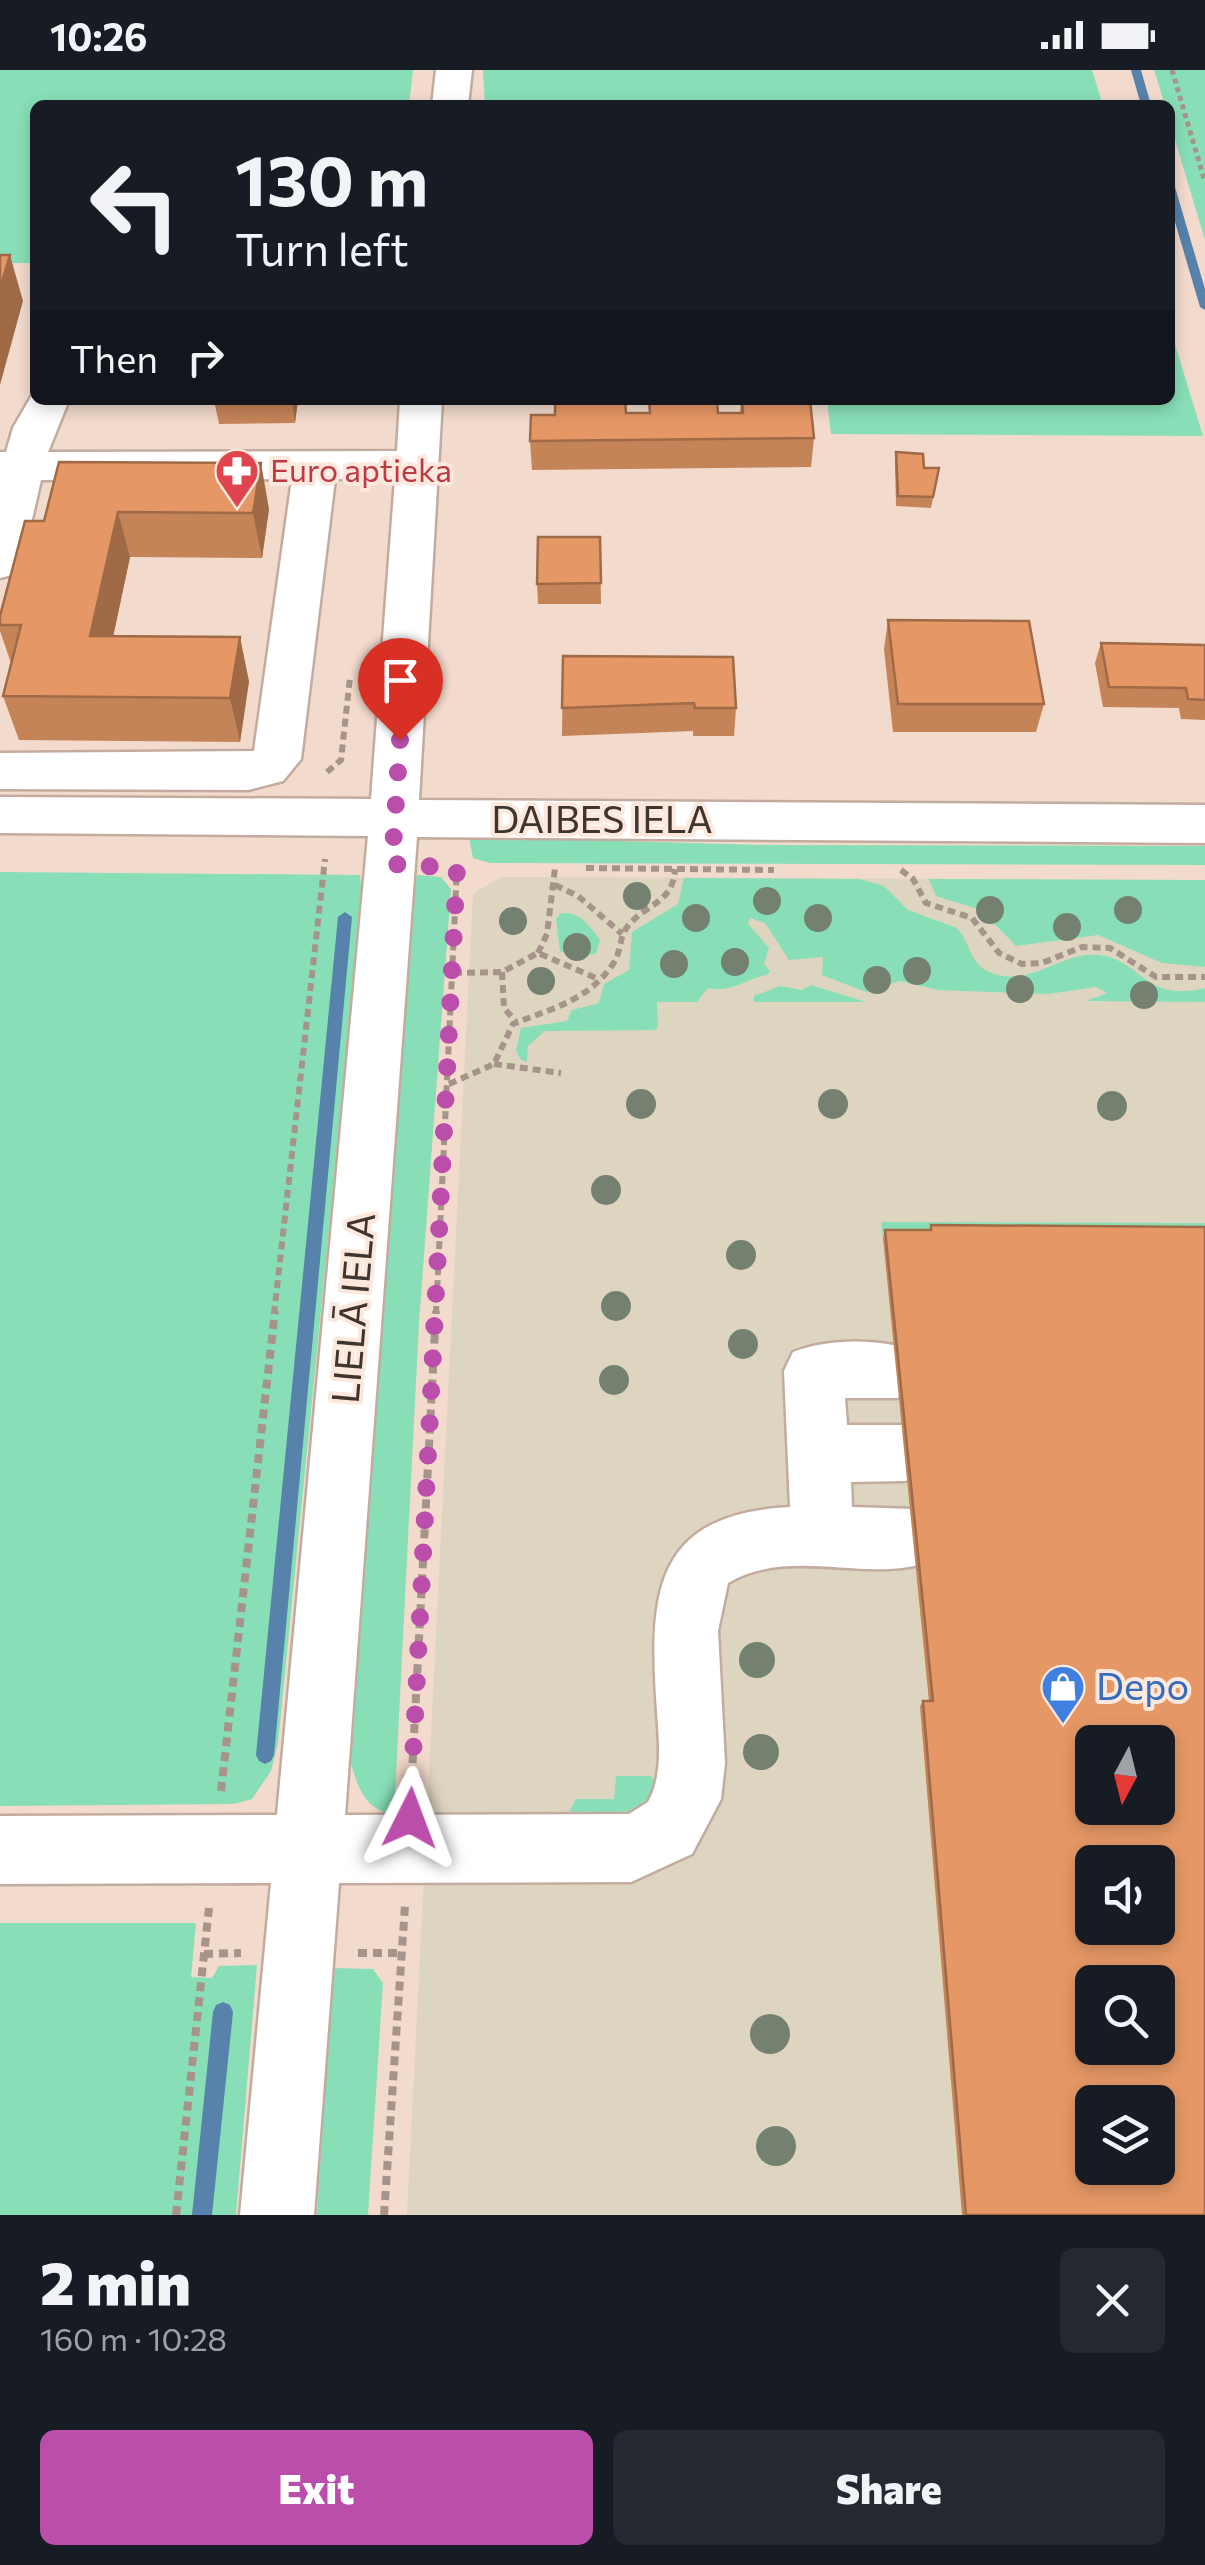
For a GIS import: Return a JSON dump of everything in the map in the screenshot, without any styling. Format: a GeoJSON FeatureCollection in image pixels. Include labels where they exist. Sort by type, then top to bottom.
{"type":"FeatureCollection","features":[{"type":"Feature","properties":{"kind":"street"},"geometry":{"type":"LineString","coordinates":[[451,100],[454,70]]}},
{"type":"Feature","properties":{"kind":"street"},"geometry":{"type":"LineString","coordinates":[[0,563],[12,466],[46,405]]}},
{"type":"Feature","properties":{"kind":"street","name":"LIELĀ IELA"},"geometry":{"type":"LineString","coordinates":[[277,2215],[393,841],[421,405]]}},
{"type":"Feature","properties":{"kind":"street"},"geometry":{"type":"LineString","coordinates":[[12,466],[415,466]]}},
{"type":"Feature","properties":{"kind":"street"},"geometry":{"type":"LineString","coordinates":[[0,771],[248,772],[266,768],[276,759],[315,466]]}},
{"type":"Feature","properties":{"kind":"street","name":"DAIBES IELA"},"geometry":{"type":"LineString","coordinates":[[0,815],[329,816],[393,841],[1205,824]]}},
{"type":"Feature","properties":{"kind":"street"},"geometry":{"type":"LineString","coordinates":[[823,1538],[814,1371],[898,1371]]}},
{"type":"Feature","properties":{"kind":"street"},"geometry":{"type":"LineString","coordinates":[[818,1454],[905,1453]]}},
{"type":"Feature","properties":{"kind":"street"},"geometry":{"type":"LineString","coordinates":[[0,1850],[631,1848],[674,1825],[685,1799],[690,1770],[686,1600],[710,1556],[734,1544],[823,1538],[914,1539]]}},
{"type":"Feature","properties":{"kind":"path"},"geometry":{"type":"LineString","coordinates":[[1172,70],[1205,182]]}},
{"type":"Feature","properties":{"kind":"path"},"geometry":{"type":"LineString","coordinates":[[176,2215],[329,816],[319,794],[322,777],[342,760],[352,662]]}},
{"type":"Feature","properties":{"kind":"path"},"geometry":{"type":"LineString","coordinates":[[306,864],[324,864],[393,841],[457,868],[408,1848],[384,2215]]}},
{"type":"Feature","properties":{"kind":"path"},"geometry":{"type":"LineString","coordinates":[[454,972],[502,972],[538,953],[547,934],[555,868]]}},
{"type":"Feature","properties":{"kind":"path"},"geometry":{"type":"LineString","coordinates":[[494,1064],[508,1028],[516,1022],[556,1013],[583,994],[616,961],[622,934],[631,922],[667,901],[676,886],[676,870]]}},
{"type":"Feature","properties":{"kind":"path"},"geometry":{"type":"LineString","coordinates":[[901,870],[913,879],[926,903],[972,918],[999,953],[1022,964],[1042,963],[1082,947],[1110,948],[1156,977],[1205,978]]}},
{"type":"Feature","properties":{"kind":"path"},"geometry":{"type":"LineString","coordinates":[[555,885],[578,896],[622,934]]}},
{"type":"Feature","properties":{"kind":"path"},"geometry":{"type":"LineString","coordinates":[[538,953],[596,978]]}},
{"type":"Feature","properties":{"kind":"path"},"geometry":{"type":"LineString","coordinates":[[502,972],[504,1008],[516,1022]]}},
{"type":"Feature","properties":{"kind":"path"},"geometry":{"type":"LineString","coordinates":[[448,1084],[494,1064],[561,1074]]}},
{"type":"Feature","properties":{"kind":"shaded area"},"geometry":{"type":"Polygon","coordinates":[[[501,877],[1205,880],[1205,2215],[407,2215],[473,894],[501,877]]]}},
{"type":"Feature","properties":{"kind":"green space"},"geometry":{"type":"Polygon","coordinates":[[[0,70],[413,70],[410,100],[30,100],[30,263],[0,263],[0,70]]]}},
{"type":"Feature","properties":{"kind":"green space"},"geometry":{"type":"Polygon","coordinates":[[[483,70],[1092,70],[1101,100],[485,100],[483,70]]]}},
{"type":"Feature","properties":{"kind":"green space"},"geometry":{"type":"Polygon","coordinates":[[[1154,70],[1205,70],[1205,240],[1175,140],[1175,100],[1163,100],[1154,70]]]}},
{"type":"Feature","properties":{"kind":"green space"},"geometry":{"type":"Polygon","coordinates":[[[1175,344],[1203,436],[831,434],[828,405],[1175,405],[1175,344]]]}},
{"type":"Feature","properties":{"kind":"green space"},"geometry":{"type":"Polygon","coordinates":[[[469,837],[766,845],[1205,846],[1205,865],[490,863],[473,858],[469,837]]]}},
{"type":"Feature","properties":{"kind":"green space"},"geometry":{"type":"Polygon","coordinates":[[[0,872],[360,875],[362,898],[278,1743],[271,1771],[252,1799],[234,1804],[0,1806],[0,872]]]}},
{"type":"Feature","properties":{"kind":"green space"},"geometry":{"type":"Polygon","coordinates":[[[417,875],[441,877],[451,889],[419,1323],[394,1815],[370,1803],[351,1764],[413,885],[417,875]]]}},
{"type":"Feature","properties":{"kind":"green space"},"geometry":{"type":"Polygon","coordinates":[[[684,878],[860,879],[884,886],[908,910],[957,928],[975,960],[994,974],[1022,976],[1072,958],[1099,955],[1114,958],[1168,990],[1205,988],[1205,1002],[1086,1001],[1107,993],[1096,987],[1048,994],[938,990],[900,981],[866,992],[822,975],[823,957],[789,960],[765,923],[750,918],[748,924],[769,948],[764,964],[770,971],[767,975],[732,987],[708,988],[697,1002],[657,1002],[658,1028],[654,1030],[545,1031],[528,1046],[527,1062],[520,1059],[516,1050],[521,1028],[567,1021],[572,1010],[599,1003],[604,984],[629,970],[632,932],[678,904],[684,878]]]}},
{"type":"Feature","properties":{"kind":"green space"},"geometry":{"type":"Polygon","coordinates":[[[929,879],[1205,880],[1205,967],[1162,963],[1098,935],[1016,946],[981,910],[936,896],[929,879]]]}},
{"type":"Feature","properties":{"kind":"green space"},"geometry":{"type":"Polygon","coordinates":[[[561,913],[579,917],[588,925],[600,940],[596,954],[578,956],[560,951],[556,919],[561,913]]]}},
{"type":"Feature","properties":{"kind":"green space"},"geometry":{"type":"Polygon","coordinates":[[[811,985],[866,1002],[754,1002],[754,996],[780,986],[802,990],[811,985]]]}},
{"type":"Feature","properties":{"kind":"green space"},"geometry":{"type":"Polygon","coordinates":[[[881,1222],[1205,1223],[1205,1236],[883,1238],[881,1222]]]}},
{"type":"Feature","properties":{"kind":"green space"},"geometry":{"type":"Polygon","coordinates":[[[616,1776],[651,1776],[660,1789],[637,1816],[573,1817],[570,1810],[576,1799],[614,1799],[616,1776]]]}},
{"type":"Feature","properties":{"kind":"green space"},"geometry":{"type":"Polygon","coordinates":[[[0,1923],[196,1923],[191,1977],[212,1978],[219,1966],[257,1965],[236,2215],[0,2215],[0,1923]]]}},
{"type":"Feature","properties":{"kind":"green space"},"geometry":{"type":"Polygon","coordinates":[[[332,1968],[373,1969],[383,1983],[368,2215],[317,2215],[332,1968]]]}},
{"type":"Feature","properties":{"kind":"building"},"geometry":{"type":"Polygon","coordinates":[[[0,255],[10,255],[0,288],[0,255]]]}},
{"type":"Feature","properties":{"kind":"building"},"geometry":{"type":"Polygon","coordinates":[[[555,405],[625,405],[626,413],[650,413],[649,405],[717,405],[718,413],[743,413],[742,405],[811,405],[814,438],[530,441],[531,415],[555,415],[555,405]]]}},
{"type":"Feature","properties":{"kind":"building"},"geometry":{"type":"Polygon","coordinates":[[[896,452],[923,454],[924,468],[939,468],[933,497],[898,496],[896,452]]]}},
{"type":"Feature","properties":{"kind":"building"},"geometry":{"type":"Polygon","coordinates":[[[59,462],[261,463],[253,513],[118,512],[90,636],[240,637],[230,698],[3,696],[21,625],[0,625],[0,616],[25,521],[44,521],[59,462]]]}},
{"type":"Feature","properties":{"kind":"building"},"geometry":{"type":"Polygon","coordinates":[[[538,537],[600,537],[601,583],[537,584],[538,537]]]}},
{"type":"Feature","properties":{"kind":"building"},"geometry":{"type":"Polygon","coordinates":[[[888,620],[1029,621],[1044,704],[898,704],[888,620]]]}},
{"type":"Feature","properties":{"kind":"building"},"geometry":{"type":"Polygon","coordinates":[[[1101,643],[1205,645],[1205,700],[1188,699],[1186,688],[1109,687],[1101,643]]]}},
{"type":"Feature","properties":{"kind":"building"},"geometry":{"type":"Polygon","coordinates":[[[563,656],[733,657],[736,708],[695,708],[694,703],[562,708],[563,656]]]}},
{"type":"Feature","properties":{"kind":"building","name":"Depo"},"geometry":{"type":"Polygon","coordinates":[[[931,1225],[1205,1227],[1205,2215],[966,2215],[923,1701],[933,1701],[885,1230],[931,1230],[931,1225]]]}},
{"type":"Feature","properties":{"kind":"waterway"},"geometry":{"type":"LineString","coordinates":[[1136,70],[1145,100]]}},
{"type":"Feature","properties":{"kind":"waterway"},"geometry":{"type":"LineString","coordinates":[[1175,204],[1205,307]]}},
{"type":"Feature","properties":{"kind":"waterway"},"geometry":{"type":"LineString","coordinates":[[265,1755],[345,917]]}},
{"type":"Feature","properties":{"kind":"waterway"},"geometry":{"type":"LineString","coordinates":[[202,2215],[223,2012]]}},
{"type":"Feature","properties":{"kind":"place","name":"Euro aptieka"},"geometry":{"type":"Point","coordinates":[237,509]}},
{"type":"Feature","properties":{"kind":"place","name":"Depo"},"geometry":{"type":"Point","coordinates":[1063,1725]}},
{"type":"Feature","properties":{"kind":"route"},"geometry":{"type":"LineString","coordinates":[[400,740],[392,864],[457,868],[410,1818]]}}]}
